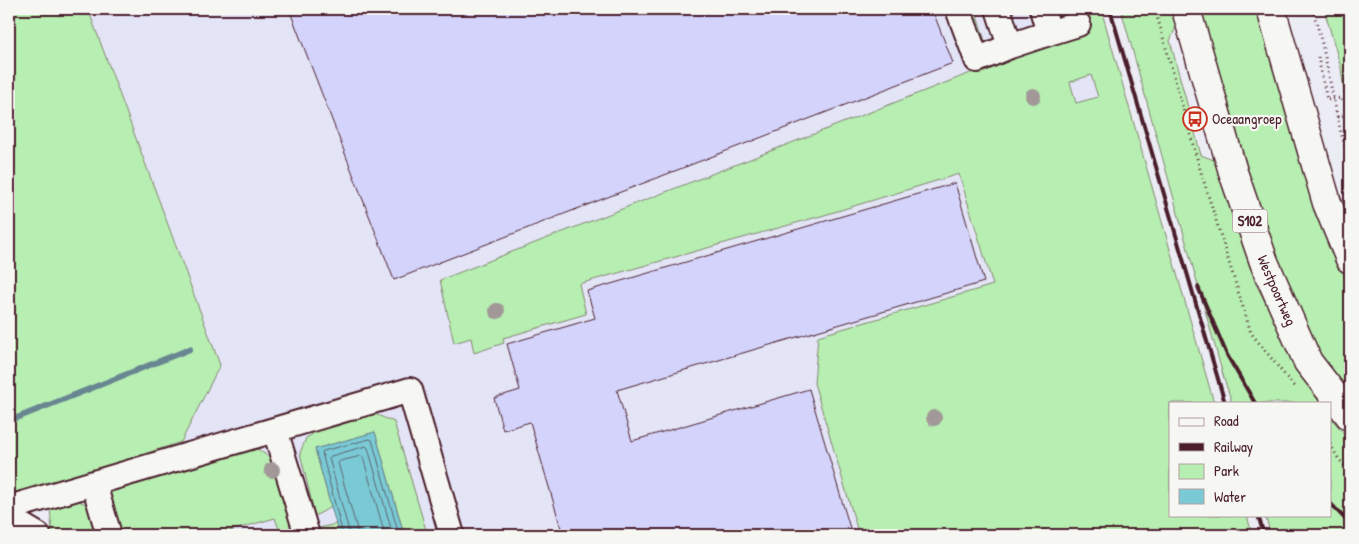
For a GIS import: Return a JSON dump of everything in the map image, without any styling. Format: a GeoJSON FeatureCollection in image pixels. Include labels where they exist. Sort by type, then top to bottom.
{"type":"FeatureCollection","features":[{"type":"Feature","properties":{"kind":"main road","name":"Westpoortweg"},"geometry":{"type":"LineString","coordinates":[[1186,9],[1234,172],[1264,262],[1308,362],[1350,416]]}},
{"type":"Feature","properties":{"kind":"main road"},"geometry":{"type":"LineString","coordinates":[[1271,9],[1327,203],[1350,259]]}},
{"type":"Feature","properties":{"kind":"street"},"geometry":{"type":"LineString","coordinates":[[958,9],[977,60],[1010,46],[1078,24]]}},
{"type":"Feature","properties":{"kind":"street"},"geometry":{"type":"LineString","coordinates":[[998,9],[1010,46]]}},
{"type":"Feature","properties":{"kind":"street"},"geometry":{"type":"LineString","coordinates":[[1042,9],[1049,33]]}},
{"type":"Feature","properties":{"kind":"street"},"geometry":{"type":"LineString","coordinates":[[9,508],[410,390],[452,535]]}},
{"type":"Feature","properties":{"kind":"street"},"geometry":{"type":"LineString","coordinates":[[275,430],[307,535]]}},
{"type":"Feature","properties":{"kind":"street"},"geometry":{"type":"LineString","coordinates":[[94,484],[109,535]]}},
{"type":"Feature","properties":{"kind":"street"},"geometry":{"type":"LineString","coordinates":[[9,518],[38,535]]}},
{"type":"Feature","properties":{"kind":"path"},"geometry":{"type":"LineString","coordinates":[[1155,9],[1200,169],[1251,333],[1301,394]]}},
{"type":"Feature","properties":{"kind":"path"},"geometry":{"type":"LineString","coordinates":[[1312,9],[1317,23],[1337,117],[1350,164]]}},
{"type":"Feature","properties":{"kind":"path"},"geometry":{"type":"LineString","coordinates":[[1318,57],[1326,100],[1341,98],[1348,106],[1350,105]]}},
{"type":"Feature","properties":{"kind":"path"},"geometry":{"type":"LineString","coordinates":[[1337,117],[1350,114]]}},
{"type":"Feature","properties":{"kind":"path"},"geometry":{"type":"LineString","coordinates":[[1332,448],[1350,472]]}},
{"type":"Feature","properties":{"kind":"shaded area"},"geometry":{"type":"Polygon","coordinates":[[[88,9],[1072,9],[1100,103],[1170,402],[1169,516],[1230,535],[77,535],[45,431],[220,365],[88,9]]]}},
{"type":"Feature","properties":{"kind":"green space"},"geometry":{"type":"Polygon","coordinates":[[[9,9],[88,9],[220,365],[181,442],[108,466],[9,494],[9,9]]]}},
{"type":"Feature","properties":{"kind":"green space"},"geometry":{"type":"Polygon","coordinates":[[[969,9],[975,9],[985,41],[998,39],[984,47],[969,9]]]}},
{"type":"Feature","properties":{"kind":"green space"},"geometry":{"type":"Polygon","coordinates":[[[1072,9],[1101,9],[1214,402],[1169,402],[1169,516],[1247,516],[1252,535],[1049,535],[1045,529],[1030,535],[859,535],[814,383],[818,336],[993,285],[959,174],[821,216],[579,284],[586,314],[503,338],[504,343],[474,353],[471,338],[454,343],[440,280],[1078,31],[1072,9]],[[1091,75],[1070,82],[1076,103],[1098,97],[1091,75]]]}},
{"type":"Feature","properties":{"kind":"green space"},"geometry":{"type":"Polygon","coordinates":[[[1121,9],[1170,9],[1176,27],[1170,41],[1201,155],[1214,160],[1256,284],[1319,402],[1232,402],[1121,9]]]}},
{"type":"Feature","properties":{"kind":"green space"},"geometry":{"type":"Polygon","coordinates":[[[1201,9],[1264,9],[1338,254],[1350,280],[1350,400],[1316,348],[1277,260],[1261,214],[1201,9]]]}},
{"type":"Feature","properties":{"kind":"green space"},"geometry":{"type":"Polygon","coordinates":[[[1324,9],[1350,9],[1350,103],[1345,100],[1341,68],[1324,9]]]}},
{"type":"Feature","properties":{"kind":"green space"},"geometry":{"type":"Polygon","coordinates":[[[375,414],[394,422],[426,530],[423,535],[403,535],[375,432],[315,449],[331,507],[315,516],[300,453],[306,438],[314,433],[375,414]]]}},
{"type":"Feature","properties":{"kind":"green space"},"geometry":{"type":"Polygon","coordinates":[[[1332,419],[1350,440],[1350,535],[1271,535],[1265,516],[1332,516],[1332,419]]]}},
{"type":"Feature","properties":{"kind":"green space"},"geometry":{"type":"Polygon","coordinates":[[[256,448],[275,461],[296,535],[281,535],[275,518],[216,535],[123,535],[108,489],[256,448]]]}},
{"type":"Feature","properties":{"kind":"green space"},"geometry":{"type":"Polygon","coordinates":[[[77,500],[92,507],[99,535],[57,535],[52,532],[50,508],[77,500]]]}},
{"type":"Feature","properties":{"kind":"green space"},"geometry":{"type":"Polygon","coordinates":[[[336,524],[339,535],[321,535],[319,528],[336,524]]]}},
{"type":"Feature","properties":{"kind":"water"},"geometry":{"type":"Polygon","coordinates":[[[375,432],[404,535],[339,535],[315,449],[375,432]]]}},
{"type":"Feature","properties":{"kind":"building"},"geometry":{"type":"Polygon","coordinates":[[[289,9],[932,9],[953,63],[394,280],[289,9]]]}},
{"type":"Feature","properties":{"kind":"building"},"geometry":{"type":"Polygon","coordinates":[[[955,183],[984,282],[617,390],[632,441],[809,389],[852,535],[563,535],[530,422],[503,430],[494,398],[520,390],[507,344],[595,318],[587,291],[955,183]]]}},
{"type":"Feature","properties":{"kind":"waterway"},"geometry":{"type":"LineString","coordinates":[[9,421],[190,349]]}},
{"type":"Feature","properties":{"kind":"railway"},"geometry":{"type":"LineString","coordinates":[[1110,9],[1225,402]]}},
{"type":"Feature","properties":{"kind":"railway"},"geometry":{"type":"LineString","coordinates":[[1198,287],[1227,355],[1254,402]]}},
{"type":"Feature","properties":{"kind":"railway"},"geometry":{"type":"LineString","coordinates":[[1332,505],[1350,524]]}},
{"type":"Feature","properties":{"kind":"railway"},"geometry":{"type":"LineString","coordinates":[[1258,516],[1264,535]]}},
{"type":"Feature","properties":{"kind":"place","name":"Oceaangroep"},"geometry":{"type":"Point","coordinates":[1195,119]}}]}
